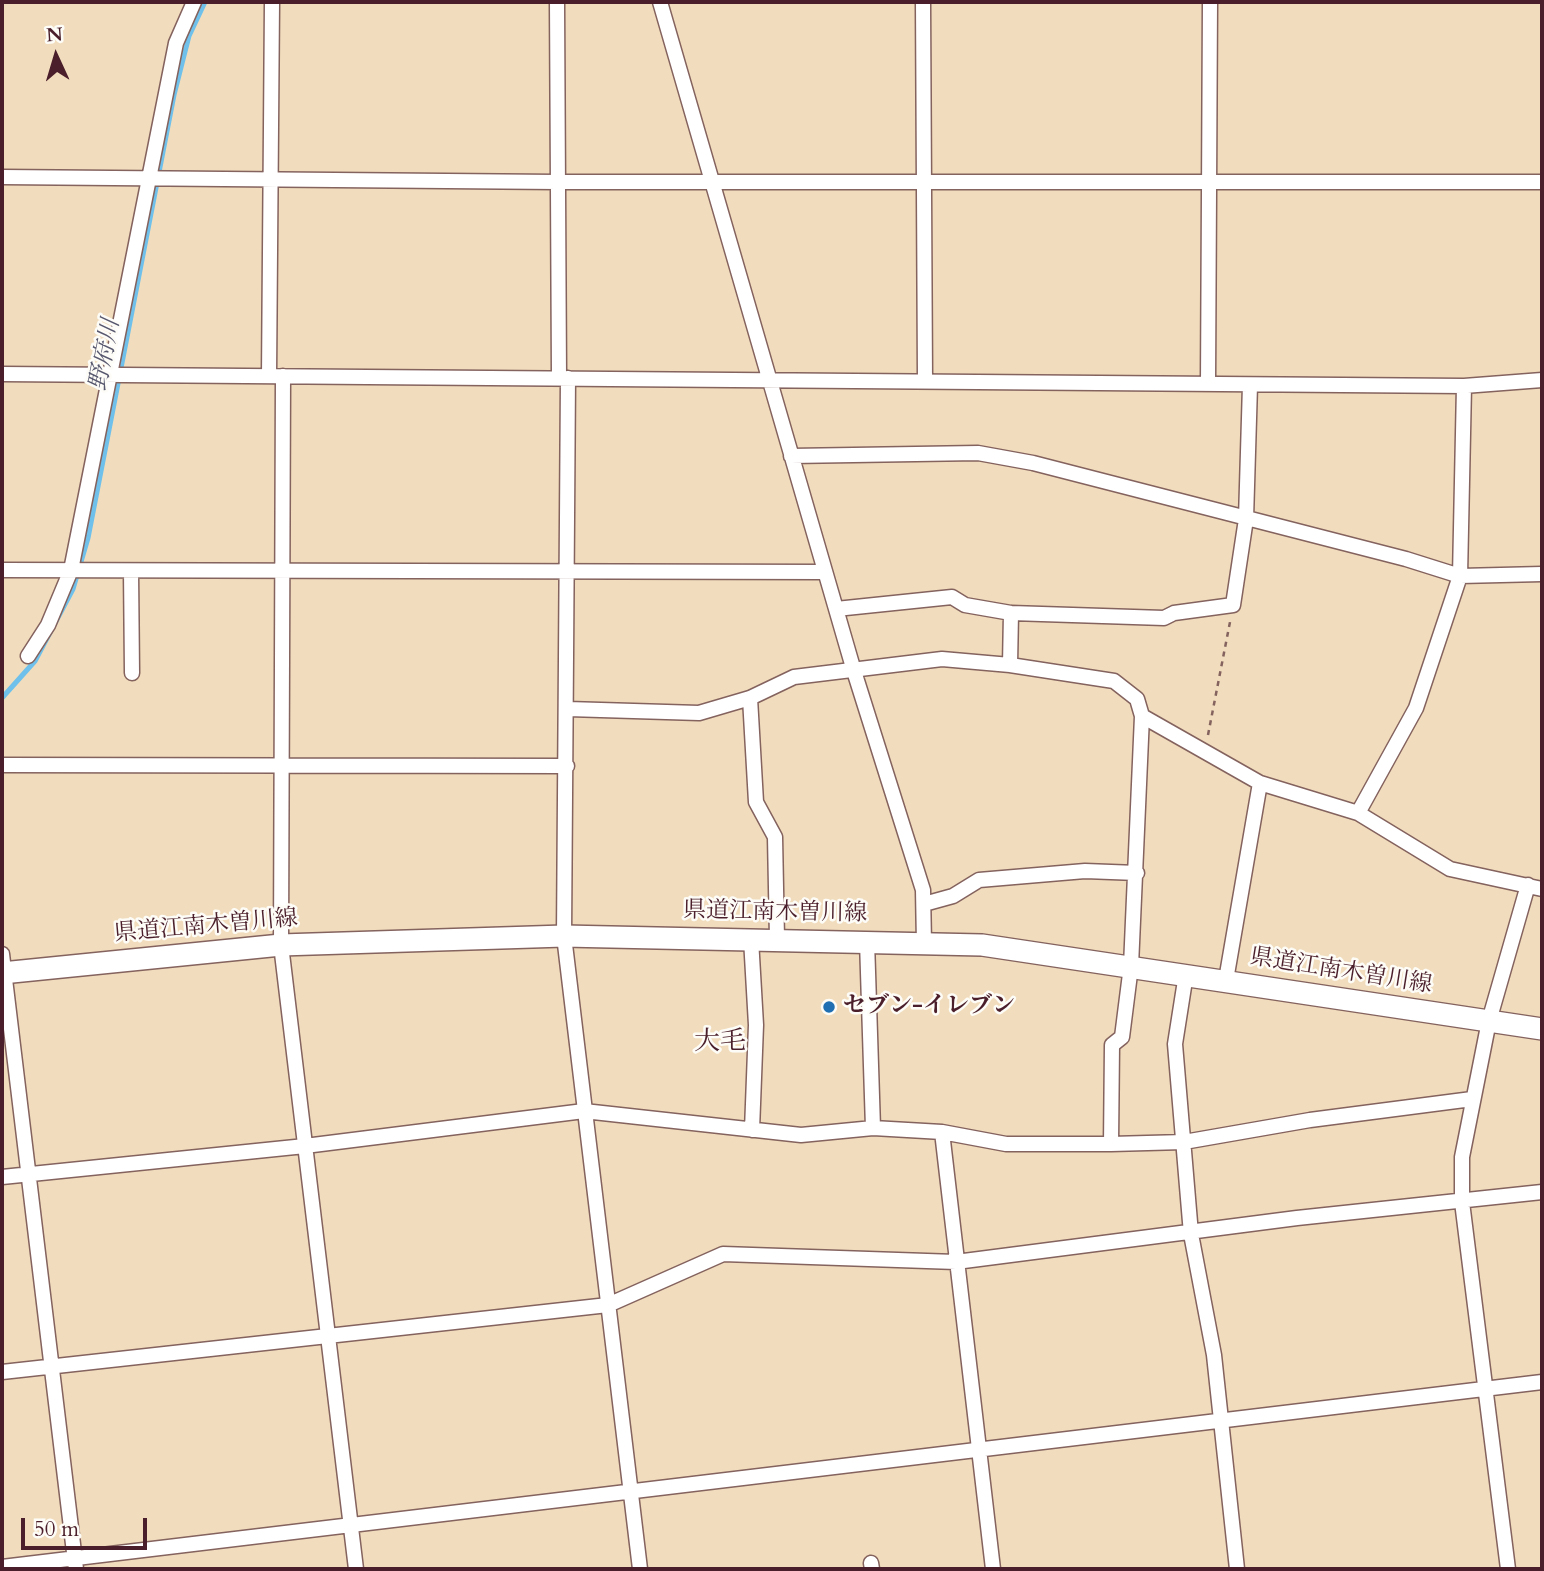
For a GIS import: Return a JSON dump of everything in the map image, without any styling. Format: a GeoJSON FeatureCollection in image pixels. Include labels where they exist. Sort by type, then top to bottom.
{"type":"FeatureCollection","features":[{"type":"Feature","properties":{"kind":"main road","name":"県道江南木曽川線"},"geometry":{"type":"LineString","coordinates":[[2,967],[281,944],[564,936],[982,945],[1542,1028]]}},
{"type":"Feature","properties":{"kind":"street"},"geometry":{"type":"LineString","coordinates":[[28,656],[78,570],[154,179],[176,43],[194,2]]}},
{"type":"Feature","properties":{"kind":"street"},"geometry":{"type":"LineString","coordinates":[[272,2],[271,181],[282,572],[281,944],[356,1569]]}},
{"type":"Feature","properties":{"kind":"street"},"geometry":{"type":"LineString","coordinates":[[557,2],[557,182],[567,573],[568,709],[564,936],[640,1569]]}},
{"type":"Feature","properties":{"kind":"street"},"geometry":{"type":"LineString","coordinates":[[660,2],[854,671],[923,890],[924,944]]}},
{"type":"Feature","properties":{"kind":"street"},"geometry":{"type":"LineString","coordinates":[[923,2],[925,380]]}},
{"type":"Feature","properties":{"kind":"street"},"geometry":{"type":"LineString","coordinates":[[1209,383],[1210,2]]}},
{"type":"Feature","properties":{"kind":"street"},"geometry":{"type":"LineString","coordinates":[[2,177],[557,182],[1542,182]]}},
{"type":"Feature","properties":{"kind":"street"},"geometry":{"type":"LineString","coordinates":[[2,374],[1464,386],[1542,380]]}},
{"type":"Feature","properties":{"kind":"street"},"geometry":{"type":"LineString","coordinates":[[836,609],[952,597],[965,606],[1011,613],[1164,618],[1174,613],[1233,605],[1246,519],[1250,385]]}},
{"type":"Feature","properties":{"kind":"street"},"geometry":{"type":"LineString","coordinates":[[1358,813],[1416,708],[1460,576],[1464,386]]}},
{"type":"Feature","properties":{"kind":"street"},"geometry":{"type":"LineString","coordinates":[[791,456],[978,453],[1033,463],[1406,559],[1460,576],[1542,574]]}},
{"type":"Feature","properties":{"kind":"street"},"geometry":{"type":"LineString","coordinates":[[2,570],[825,572]]}},
{"type":"Feature","properties":{"kind":"street"},"geometry":{"type":"LineString","coordinates":[[131,571],[132,673]]}},
{"type":"Feature","properties":{"kind":"street"},"geometry":{"type":"LineString","coordinates":[[1010,665],[1011,613]]}},
{"type":"Feature","properties":{"kind":"street"},"geometry":{"type":"LineString","coordinates":[[568,709],[699,713],[750,698],[794,677],[942,659],[1010,665],[1114,681],[1137,699],[1142,716],[1137,873],[1131,966],[1122,1037],[1112,1045],[1111,1144]]}},
{"type":"Feature","properties":{"kind":"street"},"geometry":{"type":"LineString","coordinates":[[750,698],[756,802],[775,837],[777,939]]}},
{"type":"Feature","properties":{"kind":"street"},"geometry":{"type":"LineString","coordinates":[[1142,716],[1260,783],[1358,813],[1450,869],[1535,887],[1489,1021],[1462,1157],[1462,1202],[1488,1389],[1508,1569]]}},
{"type":"Feature","properties":{"kind":"street"},"geometry":{"type":"LineString","coordinates":[[2,765],[567,766]]}},
{"type":"Feature","properties":{"kind":"street"},"geometry":{"type":"LineString","coordinates":[[1226,980],[1260,783]]}},
{"type":"Feature","properties":{"kind":"street"},"geometry":{"type":"LineString","coordinates":[[924,904],[953,896],[979,880],[1085,871],[1137,873]]}},
{"type":"Feature","properties":{"kind":"street"},"geometry":{"type":"LineString","coordinates":[[751,939],[755,1025],[752,1130]]}},
{"type":"Feature","properties":{"kind":"street"},"geometry":{"type":"LineString","coordinates":[[867,941],[873,1128]]}},
{"type":"Feature","properties":{"kind":"street"},"geometry":{"type":"LineString","coordinates":[[2,967],[75,1564]]}},
{"type":"Feature","properties":{"kind":"street"},"geometry":{"type":"LineString","coordinates":[[1186,974],[1175,1044],[1191,1234],[1214,1355],[1218,1420],[1237,1569]]}},
{"type":"Feature","properties":{"kind":"street"},"geometry":{"type":"LineString","coordinates":[[2,1177],[305,1146],[584,1111],[801,1135],[873,1128],[942,1132],[1006,1144],[1111,1144],[1184,1142],[1310,1120],[1472,1099]]}},
{"type":"Feature","properties":{"kind":"street"},"geometry":{"type":"LineString","coordinates":[[942,1132],[993,1569]]}},
{"type":"Feature","properties":{"kind":"street"},"geometry":{"type":"LineString","coordinates":[[2,1373],[608,1305],[723,1254],[956,1262],[1191,1234],[1297,1218],[1542,1192]]}},
{"type":"Feature","properties":{"kind":"street"},"geometry":{"type":"LineString","coordinates":[[2,1567],[75,1564],[350,1524],[1542,1382]]}},
{"type":"Feature","properties":{"kind":"path"},"geometry":{"type":"LineString","coordinates":[[1204,750],[1217,700],[1233,605]]}},
{"type":"Feature","properties":{"kind":"waterway","name":"野府川"},"geometry":{"type":"LineString","coordinates":[[2,698],[35,661],[73,589],[88,538],[174,95],[189,36],[205,2]]}},
{"type":"Feature","properties":{"kind":"place","name":"セブン-イレブン"},"geometry":{"type":"Point","coordinates":[829,1007]}},
{"type":"Feature","properties":{"kind":"district","name":"大毛"},"geometry":{"type":"Point","coordinates":[720,1043]}}]}
